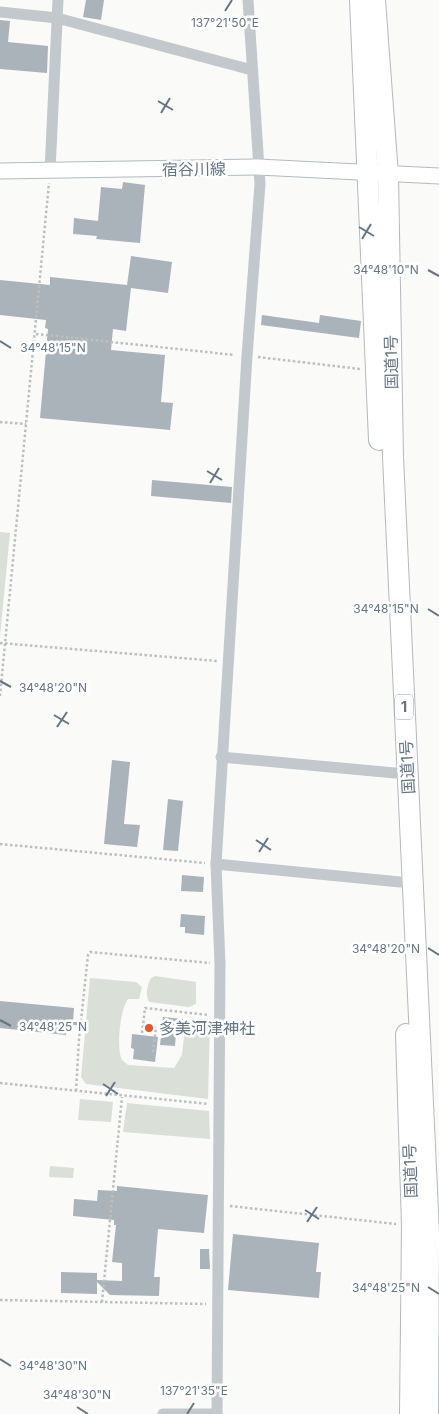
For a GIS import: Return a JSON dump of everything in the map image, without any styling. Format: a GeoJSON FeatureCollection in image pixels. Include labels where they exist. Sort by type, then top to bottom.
{"type":"FeatureCollection","features":[{"type":"Feature","properties":{"kind":"highway","name":"国道1号"},"geometry":{"type":"LineString","coordinates":[[360,0],[400,882],[427,1231],[410,1414]]}},
{"type":"Feature","properties":{"kind":"highway","name":"国道1号"},"geometry":{"type":"LineString","coordinates":[[375,0],[388,175],[393,457],[427,1231],[428,1414]]}},
{"type":"Feature","properties":{"kind":"main road","name":"宿谷川線"},"geometry":{"type":"LineString","coordinates":[[0,172],[258,167],[388,175],[439,176]]}},
{"type":"Feature","properties":{"kind":"street"},"geometry":{"type":"LineString","coordinates":[[50,171],[54,122],[58,0]]}},
{"type":"Feature","properties":{"kind":"street"},"geometry":{"type":"LineString","coordinates":[[163,1414],[217,1414],[217,1304],[220,1205],[220,964],[216,864],[221,757],[260,184],[248,0]]}},
{"type":"Feature","properties":{"kind":"street"},"geometry":{"type":"LineString","coordinates":[[0,12],[56,18],[252,70]]}},
{"type":"Feature","properties":{"kind":"street"},"geometry":{"type":"LineString","coordinates":[[221,757],[395,773]]}},
{"type":"Feature","properties":{"kind":"street"},"geometry":{"type":"LineString","coordinates":[[216,864],[400,882]]}},
{"type":"Feature","properties":{"kind":"path"},"geometry":{"type":"LineString","coordinates":[[0,696],[36,334],[50,171]]}},
{"type":"Feature","properties":{"kind":"path"},"geometry":{"type":"LineString","coordinates":[[36,334],[376,371]]}},
{"type":"Feature","properties":{"kind":"path"},"geometry":{"type":"LineString","coordinates":[[0,422],[26,424]]}},
{"type":"Feature","properties":{"kind":"path"},"geometry":{"type":"LineString","coordinates":[[0,643],[228,662]]}},
{"type":"Feature","properties":{"kind":"path"},"geometry":{"type":"LineString","coordinates":[[0,844],[216,864]]}},
{"type":"Feature","properties":{"kind":"path"},"geometry":{"type":"LineString","coordinates":[[76,1091],[79,1039],[88,955],[90,952],[220,964]]}},
{"type":"Feature","properties":{"kind":"path"},"geometry":{"type":"LineString","coordinates":[[142,1032],[145,1008],[209,1015]]}},
{"type":"Feature","properties":{"kind":"path"},"geometry":{"type":"LineString","coordinates":[[143,1026],[161,1028]]}},
{"type":"Feature","properties":{"kind":"path"},"geometry":{"type":"LineString","coordinates":[[153,1052],[156,1027]]}},
{"type":"Feature","properties":{"kind":"path"},"geometry":{"type":"LineString","coordinates":[[0,1083],[219,1105]]}},
{"type":"Feature","properties":{"kind":"path"},"geometry":{"type":"LineString","coordinates":[[102,1302],[122,1096]]}},
{"type":"Feature","properties":{"kind":"path"},"geometry":{"type":"LineString","coordinates":[[220,1205],[427,1231]]}},
{"type":"Feature","properties":{"kind":"path"},"geometry":{"type":"LineString","coordinates":[[0,1300],[217,1304]]}},
{"type":"Feature","properties":{"kind":"shaded area"},"geometry":{"type":"Polygon","coordinates":[[[0,532],[10,533],[0,636],[0,532]]]}},
{"type":"Feature","properties":{"kind":"shaded area"},"geometry":{"type":"Polygon","coordinates":[[[155,976],[196,982],[196,1004],[189,1007],[149,1002],[147,996],[148,987],[151,978],[155,976]]]}},
{"type":"Feature","properties":{"kind":"shaded area"},"geometry":{"type":"Polygon","coordinates":[[[90,978],[136,982],[142,987],[139,999],[128,999],[121,1020],[120,1054],[122,1060],[128,1065],[174,1068],[182,1055],[186,1019],[210,1022],[208,1099],[86,1084],[81,1077],[90,978]]]}},
{"type":"Feature","properties":{"kind":"shaded area"},"geometry":{"type":"Polygon","coordinates":[[[80,1099],[113,1102],[111,1122],[78,1120],[80,1099]]]}},
{"type":"Feature","properties":{"kind":"shaded area"},"geometry":{"type":"Polygon","coordinates":[[[127,1103],[209,1111],[210,1139],[123,1132],[127,1103]]]}},
{"type":"Feature","properties":{"kind":"shaded area"},"geometry":{"type":"Polygon","coordinates":[[[50,1166],[74,1168],[73,1178],[49,1177],[50,1166]]]}},
{"type":"Feature","properties":{"kind":"building"},"geometry":{"type":"Polygon","coordinates":[[[86,0],[104,0],[101,20],[83,17],[86,0]]]}},
{"type":"Feature","properties":{"kind":"building"},"geometry":{"type":"Polygon","coordinates":[[[0,20],[10,21],[8,42],[48,46],[47,73],[0,69],[0,20]]]}},
{"type":"Feature","properties":{"kind":"building"},"geometry":{"type":"Polygon","coordinates":[[[123,182],[145,185],[140,243],[96,239],[97,236],[73,234],[74,218],[98,221],[101,187],[122,189],[123,182]]]}},
{"type":"Feature","properties":{"kind":"building"},"geometry":{"type":"Polygon","coordinates":[[[131,256],[172,262],[168,293],[131,288],[126,331],[113,329],[111,350],[165,355],[161,402],[173,403],[170,430],[40,418],[48,329],[45,328],[46,320],[0,315],[0,280],[50,285],[50,277],[127,285],[131,256]]]}},
{"type":"Feature","properties":{"kind":"building"},"geometry":{"type":"Polygon","coordinates":[[[262,315],[319,323],[320,315],[361,321],[359,338],[261,325],[262,315]]]}},
{"type":"Feature","properties":{"kind":"building"},"geometry":{"type":"Polygon","coordinates":[[[152,480],[232,487],[231,503],[151,496],[152,480]]]}},
{"type":"Feature","properties":{"kind":"building"},"geometry":{"type":"Polygon","coordinates":[[[112,760],[130,762],[124,824],[140,825],[137,847],[104,844],[112,760]]]}},
{"type":"Feature","properties":{"kind":"building"},"geometry":{"type":"Polygon","coordinates":[[[168,799],[183,801],[178,851],[163,850],[168,799]]]}},
{"type":"Feature","properties":{"kind":"building"},"geometry":{"type":"Polygon","coordinates":[[[182,875],[204,877],[203,892],[181,891],[182,875]]]}},
{"type":"Feature","properties":{"kind":"building"},"geometry":{"type":"Polygon","coordinates":[[[181,914],[205,916],[204,935],[185,933],[185,927],[180,927],[181,914]]]}},
{"type":"Feature","properties":{"kind":"building"},"geometry":{"type":"Polygon","coordinates":[[[0,1001],[74,1008],[73,1021],[68,1020],[66,1035],[0,1028],[0,1001]]]}},
{"type":"Feature","properties":{"kind":"building"},"geometry":{"type":"Polygon","coordinates":[[[163,1017],[183,1019],[181,1034],[176,1033],[175,1046],[160,1045],[163,1017]]]}},
{"type":"Feature","properties":{"kind":"building"},"geometry":{"type":"Polygon","coordinates":[[[132,1034],[158,1037],[155,1062],[133,1059],[134,1049],[131,1048],[132,1034]]]}},
{"type":"Feature","properties":{"kind":"building"},"geometry":{"type":"Polygon","coordinates":[[[117,1186],[208,1195],[204,1233],[158,1229],[154,1277],[160,1277],[159,1296],[110,1295],[97,1282],[97,1294],[61,1293],[61,1272],[97,1273],[97,1280],[122,1281],[122,1263],[112,1262],[116,1225],[114,1225],[114,1220],[73,1216],[74,1199],[97,1201],[98,1190],[117,1191],[117,1186]]]}},
{"type":"Feature","properties":{"kind":"building"},"geometry":{"type":"Polygon","coordinates":[[[233,1234],[319,1243],[316,1272],[321,1272],[319,1298],[228,1290],[233,1234]]]}},
{"type":"Feature","properties":{"kind":"building"},"geometry":{"type":"Polygon","coordinates":[[[200,1249],[209,1249],[210,1269],[200,1269],[200,1249]]]}},
{"type":"Feature","properties":{"kind":"place","name":"多美河津神社"},"geometry":{"type":"Point","coordinates":[149,1028]}}]}
